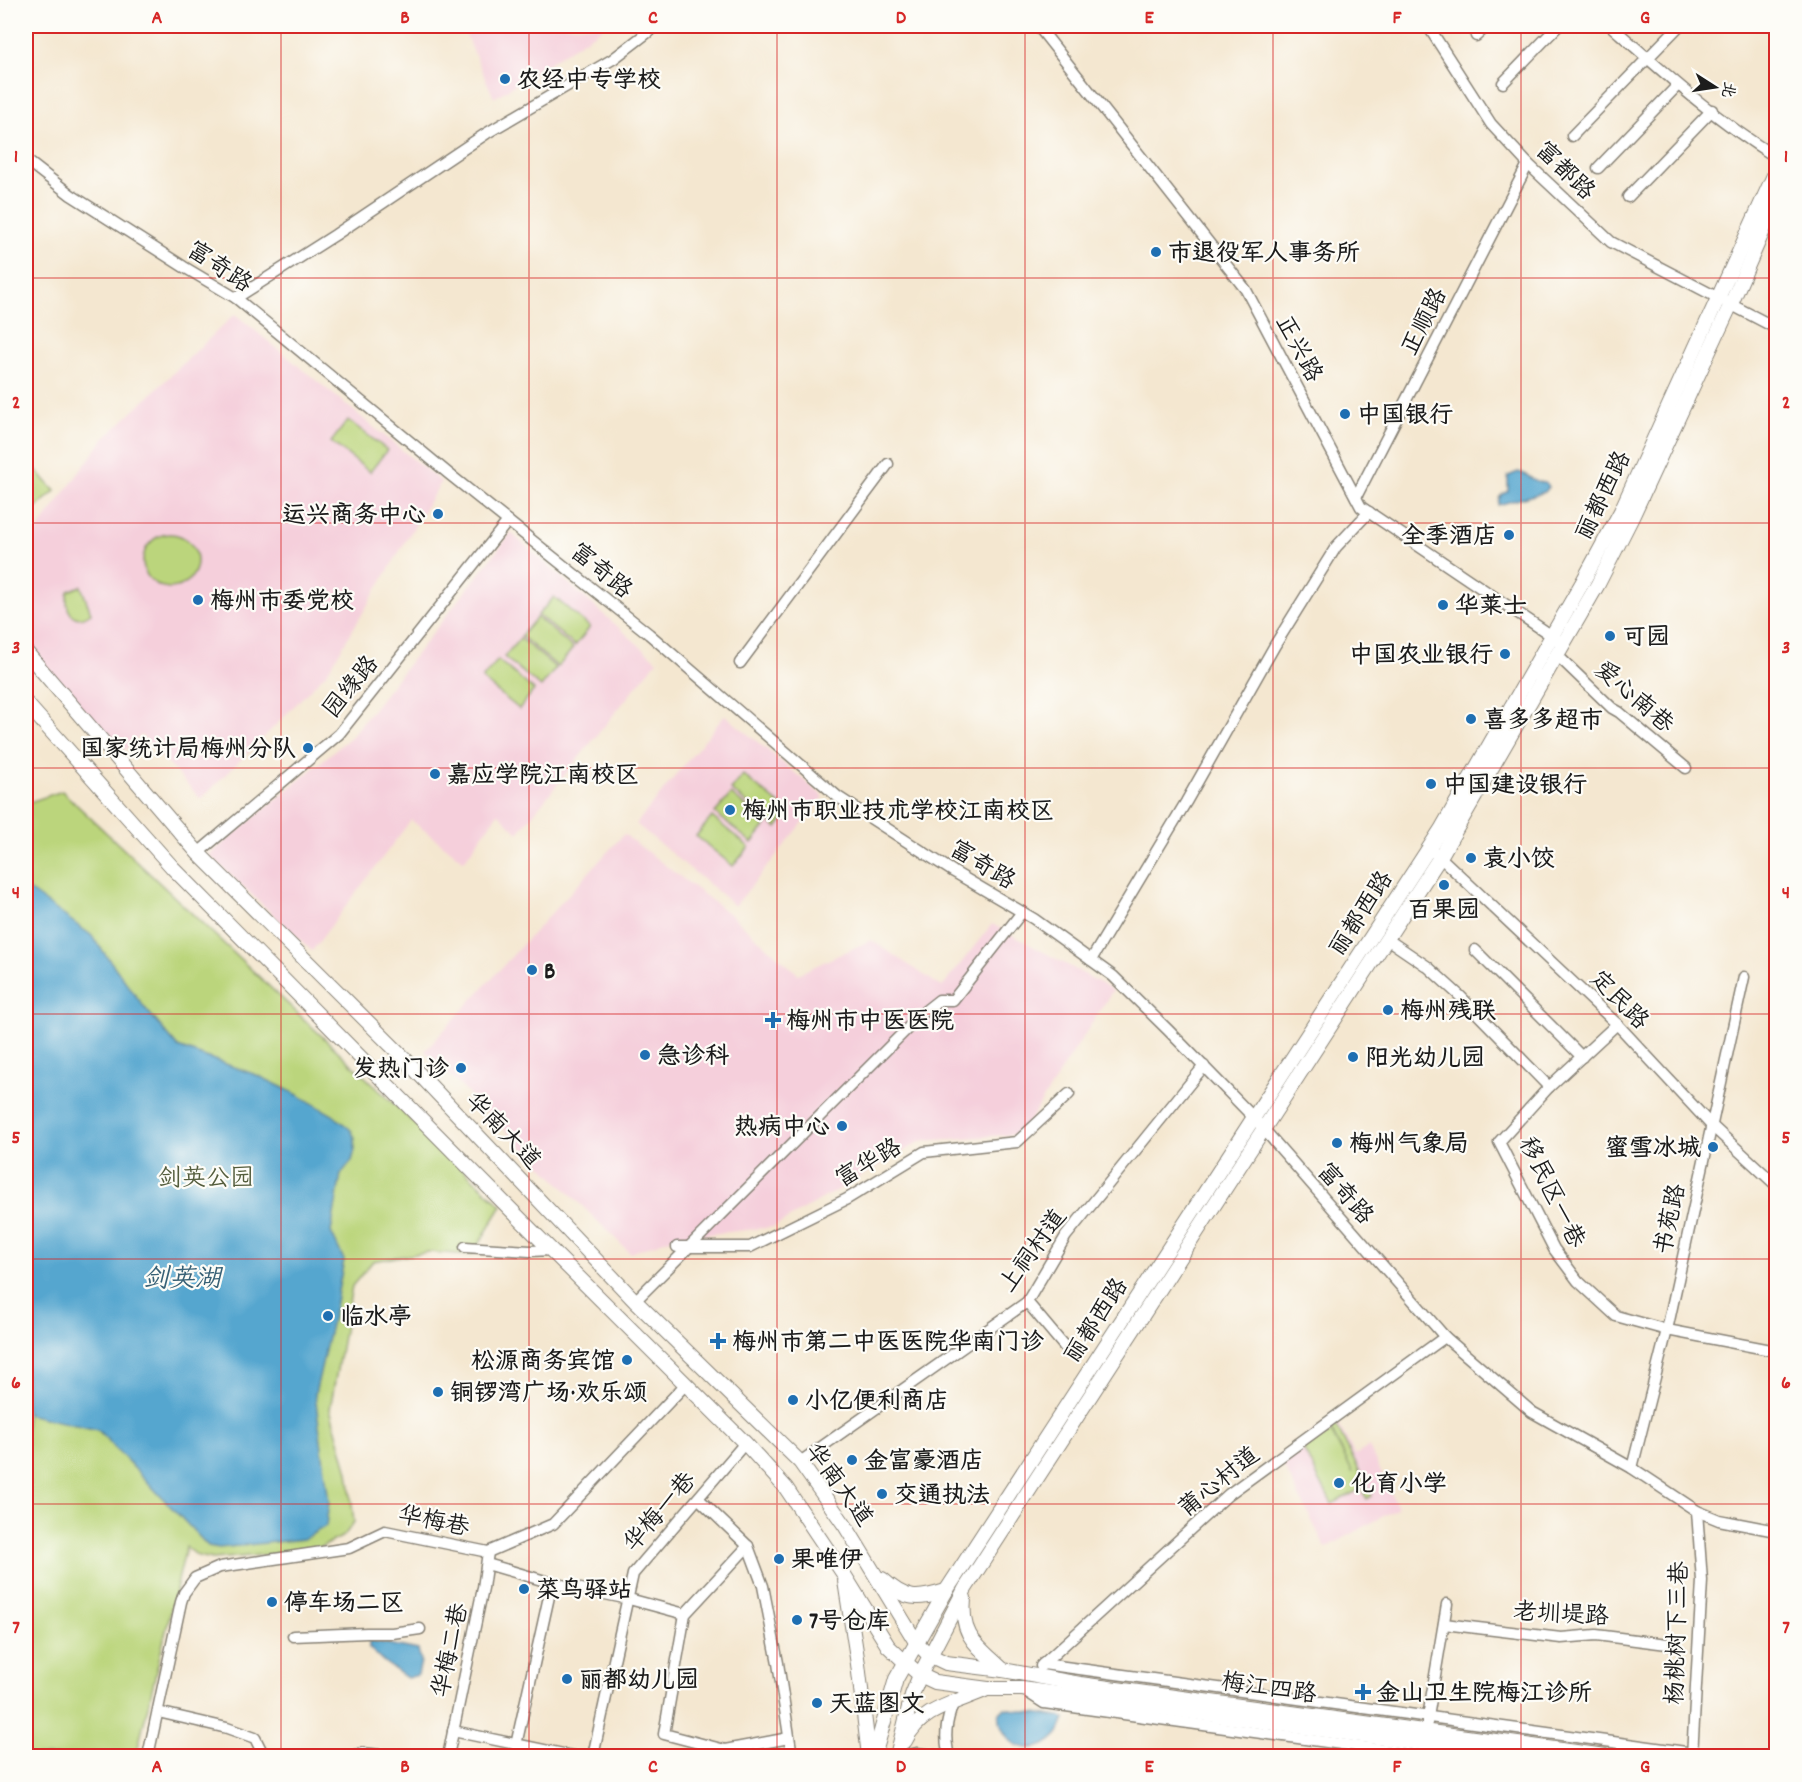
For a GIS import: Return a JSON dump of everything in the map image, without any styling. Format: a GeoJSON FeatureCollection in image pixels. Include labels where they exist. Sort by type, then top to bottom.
{"type":"FeatureCollection","features":[{"type":"Feature","properties":{"kind":"main road","name":"丽都西路"},"geometry":{"type":"LineString","coordinates":[[1725,301],[1776,171]]}},
{"type":"Feature","properties":{"kind":"main road","name":"丽都西路"},"geometry":{"type":"LineString","coordinates":[[874,1756],[896,1679],[946,1591],[1254,1118],[1435,853],[1558,645],[1621,511],[1776,201]]}},
{"type":"Feature","properties":{"kind":"main road","name":"丽都西路"},"geometry":{"type":"LineString","coordinates":[[897,1756],[912,1695],[920,1675],[965,1589],[1387,939],[1558,645]]}},
{"type":"Feature","properties":{"kind":"main road","name":"华南大道"},"geometry":{"type":"LineString","coordinates":[[26,652],[198,853],[404,1058],[635,1300],[800,1462],[846,1527],[916,1642],[929,1654]]}},
{"type":"Feature","properties":{"kind":"main road","name":"华南大道"},"geometry":{"type":"LineString","coordinates":[[26,703],[172,868],[745,1443],[786,1488],[888,1646],[920,1675]]}},
{"type":"Feature","properties":{"kind":"main road"},"geometry":{"type":"LineString","coordinates":[[571,1270],[587,1251]]}},
{"type":"Feature","properties":{"kind":"main road"},"geometry":{"type":"LineString","coordinates":[[872,1569],[895,1589],[916,1598],[946,1591]]}},
{"type":"Feature","properties":{"kind":"main road"},"geometry":{"type":"LineString","coordinates":[[843,1573],[858,1664],[869,1756]]}},
{"type":"Feature","properties":{"kind":"main road"},"geometry":{"type":"LineString","coordinates":[[965,1589],[964,1625],[977,1645],[1004,1670]]}},
{"type":"Feature","properties":{"kind":"main road","name":"梅江四路"},"geometry":{"type":"LineString","coordinates":[[929,1654],[946,1663],[1004,1670],[1080,1684],[1605,1756]]}},
{"type":"Feature","properties":{"kind":"main road","name":"梅江四路"},"geometry":{"type":"LineString","coordinates":[[920,1675],[935,1682],[988,1689],[1022,1689],[1421,1750],[1517,1756]]}},
{"type":"Feature","properties":{"kind":"main road"},"geometry":{"type":"LineString","coordinates":[[897,1756],[916,1722],[930,1712],[988,1689]]}},
{"type":"Feature","properties":{"kind":"street"},"geometry":{"type":"LineString","coordinates":[[236,298],[335,235],[488,132],[613,59],[656,26]]}},
{"type":"Feature","properties":{"kind":"street","name":"正兴路"},"geometry":{"type":"LineString","coordinates":[[1038,26],[1246,290],[1361,507],[1558,645]]}},
{"type":"Feature","properties":{"kind":"street","name":"富都路"},"geometry":{"type":"LineString","coordinates":[[1428,26],[1491,124],[1528,164],[1611,242],[1776,328]]}},
{"type":"Feature","properties":{"kind":"street"},"geometry":{"type":"LineString","coordinates":[[1476,36],[1487,26]]}},
{"type":"Feature","properties":{"kind":"street"},"geometry":{"type":"LineString","coordinates":[[1503,83],[1558,26]]}},
{"type":"Feature","properties":{"kind":"street"},"geometry":{"type":"LineString","coordinates":[[1611,26],[1678,85],[1751,142],[1776,157]]}},
{"type":"Feature","properties":{"kind":"street"},"geometry":{"type":"LineString","coordinates":[[1572,136],[1679,26]]}},
{"type":"Feature","properties":{"kind":"street"},"geometry":{"type":"LineString","coordinates":[[1598,168],[1678,85]]}},
{"type":"Feature","properties":{"kind":"street"},"geometry":{"type":"LineString","coordinates":[[1628,197],[1712,110]]}},
{"type":"Feature","properties":{"kind":"street","name":"富奇路"},"geometry":{"type":"LineString","coordinates":[[26,160],[71,195],[236,298],[649,634],[838,797],[954,872],[1022,912],[1113,975],[1254,1118],[1445,1337],[1532,1412],[1632,1468],[1697,1511],[1719,1520],[1776,1531]]}},
{"type":"Feature","properties":{"kind":"street","name":"正顺路"},"geometry":{"type":"LineString","coordinates":[[1356,497],[1528,164]]}},
{"type":"Feature","properties":{"kind":"street"},"geometry":{"type":"LineString","coordinates":[[740,663],[888,464]]}},
{"type":"Feature","properties":{"kind":"street"},"geometry":{"type":"LineString","coordinates":[[1091,960],[1186,802],[1275,645],[1336,547],[1370,513]]}},
{"type":"Feature","properties":{"kind":"street","name":"园缘路"},"geometry":{"type":"LineString","coordinates":[[198,853],[339,734],[508,521]]}},
{"type":"Feature","properties":{"kind":"street","name":"爱心南巷"},"geometry":{"type":"LineString","coordinates":[[1558,645],[1612,708],[1686,768]]}},
{"type":"Feature","properties":{"kind":"street","name":"定民路"},"geometry":{"type":"LineString","coordinates":[[1435,853],[1617,1024],[1711,1125],[1776,1185]]}},
{"type":"Feature","properties":{"kind":"street"},"geometry":{"type":"LineString","coordinates":[[635,1300],[925,1011],[939,1000],[953,1000],[1022,912]]}},
{"type":"Feature","properties":{"kind":"street"},"geometry":{"type":"LineString","coordinates":[[1387,939],[1428,967],[1460,996],[1550,1087]]}},
{"type":"Feature","properties":{"kind":"street"},"geometry":{"type":"LineString","coordinates":[[1475,950],[1582,1057]]}},
{"type":"Feature","properties":{"kind":"street","name":"书苑路"},"geometry":{"type":"LineString","coordinates":[[1632,1468],[1667,1330],[1744,977]]}},
{"type":"Feature","properties":{"kind":"street","name":"移民区一巷"},"geometry":{"type":"LineString","coordinates":[[1617,1024],[1550,1087],[1499,1142],[1554,1249],[1578,1281],[1616,1316],[1667,1330]]}},
{"type":"Feature","properties":{"kind":"street","name":"上祠村道"},"geometry":{"type":"LineString","coordinates":[[800,1462],[1027,1302],[1066,1236],[1203,1066]]}},
{"type":"Feature","properties":{"kind":"street","name":"富华路"},"geometry":{"type":"LineString","coordinates":[[677,1247],[750,1247],[847,1199],[924,1152],[1017,1142],[1069,1094]]}},
{"type":"Feature","properties":{"kind":"street"},"geometry":{"type":"LineString","coordinates":[[465,1246],[530,1251],[551,1250]]}},
{"type":"Feature","properties":{"kind":"street"},"geometry":{"type":"LineString","coordinates":[[1027,1302],[1069,1352]]}},
{"type":"Feature","properties":{"kind":"street"},"geometry":{"type":"LineString","coordinates":[[1667,1330],[1776,1351]]}},
{"type":"Feature","properties":{"kind":"street","name":"莆心村道"},"geometry":{"type":"LineString","coordinates":[[1033,1675],[1229,1494],[1445,1337]]}},
{"type":"Feature","properties":{"kind":"street","name":"华梅巷"},"geometry":{"type":"LineString","coordinates":[[148,1756],[180,1602],[195,1578],[220,1567],[349,1548],[385,1531],[488,1552],[553,1524],[685,1385]]}},
{"type":"Feature","properties":{"kind":"street","name":"华梅一巷"},"geometry":{"type":"LineString","coordinates":[[593,1756],[633,1574],[745,1443]]}},
{"type":"Feature","properties":{"kind":"street"},"geometry":{"type":"LineString","coordinates":[[700,1500],[748,1546],[763,1586],[778,1663],[792,1756]]}},
{"type":"Feature","properties":{"kind":"street","name":"杨桃树下三巷"},"geometry":{"type":"LineString","coordinates":[[1692,1756],[1702,1581],[1697,1511]]}},
{"type":"Feature","properties":{"kind":"street"},"geometry":{"type":"LineString","coordinates":[[748,1546],[685,1614],[664,1734],[725,1750],[789,1738]]}},
{"type":"Feature","properties":{"kind":"street","name":"华梅二巷"},"geometry":{"type":"LineString","coordinates":[[448,1756],[488,1552]]}},
{"type":"Feature","properties":{"kind":"street"},"geometry":{"type":"LineString","coordinates":[[487,1564],[552,1583],[685,1614]]}},
{"type":"Feature","properties":{"kind":"street"},"geometry":{"type":"LineString","coordinates":[[516,1745],[552,1583]]}},
{"type":"Feature","properties":{"kind":"street"},"geometry":{"type":"LineString","coordinates":[[1421,1750],[1447,1604]]}},
{"type":"Feature","properties":{"kind":"street","name":"老圳堤路"},"geometry":{"type":"LineString","coordinates":[[1443,1624],[1561,1638],[1596,1635],[1675,1645]]}},
{"type":"Feature","properties":{"kind":"street"},"geometry":{"type":"LineString","coordinates":[[293,1636],[392,1633],[420,1629]]}},
{"type":"Feature","properties":{"kind":"street"},"geometry":{"type":"LineString","coordinates":[[1043,1664],[1715,1756]]}},
{"type":"Feature","properties":{"kind":"street"},"geometry":{"type":"LineString","coordinates":[[949,1756],[945,1732],[953,1704]]}},
{"type":"Feature","properties":{"kind":"street"},"geometry":{"type":"LineString","coordinates":[[158,1712],[227,1728],[255,1738],[264,1756]]}},
{"type":"Feature","properties":{"kind":"street"},"geometry":{"type":"LineString","coordinates":[[453,1731],[573,1756]]}},
{"type":"Feature","properties":{"kind":"street"},"geometry":{"type":"LineString","coordinates":[[352,1756],[362,1753],[391,1756]]}},
{"type":"Feature","properties":{"kind":"street"},"geometry":{"type":"LineString","coordinates":[[905,1756],[917,1753],[939,1756]]}},
{"type":"Feature","properties":{"kind":"shaded area","name":"农经中专学校"},"geometry":{"type":"Polygon","coordinates":[[[462,26],[602,26],[603,28],[494,98],[462,26]]]}},
{"type":"Feature","properties":{"kind":"shaded area","name":"梅州市委党校"},"geometry":{"type":"Polygon","coordinates":[[[235,314],[441,482],[328,671],[201,799],[141,735],[125,750],[26,655],[26,546],[102,441],[235,314]]]}},
{"type":"Feature","properties":{"kind":"shaded area","name":"嘉应学院江南校区"},"geometry":{"type":"Polygon","coordinates":[[[511,533],[657,661],[518,833],[498,813],[464,861],[411,820],[312,951],[209,855],[352,736],[511,533]]]}},
{"type":"Feature","properties":{"kind":"shaded area","name":"梅州市职业技术学校江南校区"},"geometry":{"type":"Polygon","coordinates":[[[725,715],[824,797],[735,906],[636,824],[725,715]]]}},
{"type":"Feature","properties":{"kind":"shaded area","name":"梅州市中医医院"},"geometry":{"type":"Polygon","coordinates":[[[624,834],[732,916],[798,974],[871,940],[942,987],[992,924],[1113,990],[1021,1134],[921,1141],[774,1227],[673,1238],[630,1253],[425,1051],[624,834]]]}},
{"type":"Feature","properties":{"kind":"shaded area","name":"化育小学"},"geometry":{"type":"Polygon","coordinates":[[[1335,1417],[1355,1455],[1369,1447],[1398,1508],[1326,1548],[1279,1457],[1335,1417]]]}},
{"type":"Feature","properties":{"kind":"green space"},"geometry":{"type":"Polygon","coordinates":[[[348,420],[387,450],[370,472],[331,442],[348,420]]]}},
{"type":"Feature","properties":{"kind":"green space"},"geometry":{"type":"Polygon","coordinates":[[[27,460],[55,491],[37,507],[26,494],[27,460]]]}},
{"type":"Feature","properties":{"kind":"green space"},"geometry":{"type":"Polygon","coordinates":[[[165,534],[175,534],[185,538],[193,546],[197,561],[193,576],[185,584],[175,588],[165,588],[155,584],[147,576],[143,566],[143,556],[147,546],[155,538],[165,534]]]}},
{"type":"Feature","properties":{"kind":"green space"},"geometry":{"type":"Polygon","coordinates":[[[81,586],[91,613],[79,618],[71,614],[67,598],[68,591],[81,586]]]}},
{"type":"Feature","properties":{"kind":"green space"},"geometry":{"type":"Polygon","coordinates":[[[554,597],[590,627],[575,646],[538,615],[554,597]]]}},
{"type":"Feature","properties":{"kind":"green space"},"geometry":{"type":"Polygon","coordinates":[[[537,617],[573,648],[558,667],[521,636],[537,617]]]}},
{"type":"Feature","properties":{"kind":"green space"},"geometry":{"type":"Polygon","coordinates":[[[520,638],[556,668],[541,687],[504,657],[520,638]]]}},
{"type":"Feature","properties":{"kind":"green space"},"geometry":{"type":"Polygon","coordinates":[[[498,660],[534,690],[519,709],[482,679],[498,660]]]}},
{"type":"Feature","properties":{"kind":"green space"},"geometry":{"type":"Polygon","coordinates":[[[743,775],[789,812],[777,828],[731,790],[743,775]]]}},
{"type":"Feature","properties":{"kind":"green space","name":"剑英公园"},"geometry":{"type":"Polygon","coordinates":[[[62,791],[502,1206],[472,1255],[428,1252],[373,1261],[352,1286],[330,1409],[348,1472],[354,1522],[344,1536],[312,1551],[213,1559],[198,1556],[186,1547],[136,1756],[26,1756],[26,798],[30,802],[62,791]]]}},
{"type":"Feature","properties":{"kind":"green space"},"geometry":{"type":"Polygon","coordinates":[[[731,794],[767,824],[752,843],[715,813],[731,794]]]}},
{"type":"Feature","properties":{"kind":"green space"},"geometry":{"type":"Polygon","coordinates":[[[712,817],[749,847],[733,866],[696,836],[712,817]]]}},
{"type":"Feature","properties":{"kind":"green space"},"geometry":{"type":"Polygon","coordinates":[[[1334,1421],[1372,1496],[1367,1499],[1361,1489],[1332,1504],[1302,1447],[1331,1432],[1353,1473],[1328,1424],[1334,1421]]]}},
{"type":"Feature","properties":{"kind":"water"},"geometry":{"type":"Polygon","coordinates":[[[1518,472],[1545,483],[1549,487],[1545,492],[1498,505],[1500,497],[1508,491],[1508,476],[1518,472]]]}},
{"type":"Feature","properties":{"kind":"water","name":"剑英湖"},"geometry":{"type":"Polygon","coordinates":[[[26,888],[91,935],[145,1008],[178,1047],[259,1076],[298,1095],[333,1115],[351,1130],[355,1138],[352,1161],[341,1174],[331,1232],[344,1260],[315,1394],[329,1502],[326,1526],[304,1539],[219,1548],[208,1546],[98,1430],[26,1414],[26,888]]]}},
{"type":"Feature","properties":{"kind":"water"},"geometry":{"type":"Polygon","coordinates":[[[369,1640],[418,1650],[421,1661],[418,1675],[407,1678],[384,1662],[369,1648],[369,1640]]]}},
{"type":"Feature","properties":{"kind":"water"},"geometry":{"type":"Polygon","coordinates":[[[1005,1708],[1065,1718],[1060,1732],[1050,1741],[1035,1748],[1027,1748],[1013,1742],[1002,1728],[999,1714],[1005,1708]]]}},
{"type":"Feature","properties":{"kind":"place","name":"农经中专学校"},"geometry":{"type":"Point","coordinates":[505,79]}},
{"type":"Feature","properties":{"kind":"place","name":"市退役军人事务所"},"geometry":{"type":"Point","coordinates":[1156,252]}},
{"type":"Feature","properties":{"kind":"place","name":"中国银行"},"geometry":{"type":"Point","coordinates":[1345,414]}},
{"type":"Feature","properties":{"kind":"place","name":"运兴商务中心"},"geometry":{"type":"Point","coordinates":[438,514]}},
{"type":"Feature","properties":{"kind":"place","name":"全季酒店"},"geometry":{"type":"Point","coordinates":[1509,535]}},
{"type":"Feature","properties":{"kind":"place","name":"梅州市委党校"},"geometry":{"type":"Point","coordinates":[198,600]}},
{"type":"Feature","properties":{"kind":"place","name":"华莱士"},"geometry":{"type":"Point","coordinates":[1443,605]}},
{"type":"Feature","properties":{"kind":"place","name":"可园"},"geometry":{"type":"Point","coordinates":[1610,636]}},
{"type":"Feature","properties":{"kind":"place","name":"中国农业银行"},"geometry":{"type":"Point","coordinates":[1505,654]}},
{"type":"Feature","properties":{"kind":"place","name":"喜多多超市"},"geometry":{"type":"Point","coordinates":[1471,719]}},
{"type":"Feature","properties":{"kind":"place","name":"国家统计局梅州分队"},"geometry":{"type":"Point","coordinates":[308,748]}},
{"type":"Feature","properties":{"kind":"place","name":"嘉应学院江南校区"},"geometry":{"type":"Point","coordinates":[435,774]}},
{"type":"Feature","properties":{"kind":"place","name":"中国建设银行"},"geometry":{"type":"Point","coordinates":[1431,784]}},
{"type":"Feature","properties":{"kind":"place","name":"梅州市职业技术学校江南校区"},"geometry":{"type":"Point","coordinates":[730,810]}},
{"type":"Feature","properties":{"kind":"place","name":"袁小饺"},"geometry":{"type":"Point","coordinates":[1471,858]}},
{"type":"Feature","properties":{"kind":"place","name":"百果园"},"geometry":{"type":"Point","coordinates":[1444,885]}},
{"type":"Feature","properties":{"kind":"place","name":"B"},"geometry":{"type":"Point","coordinates":[532,970]}},
{"type":"Feature","properties":{"kind":"place","name":"梅州残联"},"geometry":{"type":"Point","coordinates":[1388,1010]}},
{"type":"Feature","properties":{"kind":"place","name":"梅州市中医医院"},"geometry":{"type":"Point","coordinates":[773,1020]}},
{"type":"Feature","properties":{"kind":"place","name":"急诊科"},"geometry":{"type":"Point","coordinates":[645,1055]}},
{"type":"Feature","properties":{"kind":"place","name":"阳光幼儿园"},"geometry":{"type":"Point","coordinates":[1353,1057]}},
{"type":"Feature","properties":{"kind":"place","name":"发热门诊"},"geometry":{"type":"Point","coordinates":[461,1068]}},
{"type":"Feature","properties":{"kind":"place","name":"热病中心"},"geometry":{"type":"Point","coordinates":[842,1126]}},
{"type":"Feature","properties":{"kind":"place","name":"梅州气象局"},"geometry":{"type":"Point","coordinates":[1337,1143]}},
{"type":"Feature","properties":{"kind":"place","name":"蜜雪冰城"},"geometry":{"type":"Point","coordinates":[1713,1147]}},
{"type":"Feature","properties":{"kind":"place","name":"临水亭"},"geometry":{"type":"Point","coordinates":[328,1316]}},
{"type":"Feature","properties":{"kind":"place","name":"梅州市第二中医医院华南门诊"},"geometry":{"type":"Point","coordinates":[718,1341]}},
{"type":"Feature","properties":{"kind":"place","name":"松源商务宾馆"},"geometry":{"type":"Point","coordinates":[627,1360]}},
{"type":"Feature","properties":{"kind":"place","name":"铜锣湾广场·欢乐颂"},"geometry":{"type":"Point","coordinates":[438,1392]}},
{"type":"Feature","properties":{"kind":"place","name":"小亿便利商店"},"geometry":{"type":"Point","coordinates":[793,1400]}},
{"type":"Feature","properties":{"kind":"place","name":"金富豪酒店"},"geometry":{"type":"Point","coordinates":[852,1460]}},
{"type":"Feature","properties":{"kind":"place","name":"化育小学"},"geometry":{"type":"Point","coordinates":[1339,1483]}},
{"type":"Feature","properties":{"kind":"place","name":"交通执法"},"geometry":{"type":"Point","coordinates":[882,1494]}},
{"type":"Feature","properties":{"kind":"place","name":"果唯伊"},"geometry":{"type":"Point","coordinates":[779,1559]}},
{"type":"Feature","properties":{"kind":"place","name":"菜鸟驿站"},"geometry":{"type":"Point","coordinates":[524,1589]}},
{"type":"Feature","properties":{"kind":"place","name":"停车场二区"},"geometry":{"type":"Point","coordinates":[272,1602]}},
{"type":"Feature","properties":{"kind":"place","name":"7号仓库"},"geometry":{"type":"Point","coordinates":[797,1620]}},
{"type":"Feature","properties":{"kind":"place","name":"丽都幼儿园"},"geometry":{"type":"Point","coordinates":[567,1679]}},
{"type":"Feature","properties":{"kind":"place","name":"金山卫生院梅江诊所"},"geometry":{"type":"Point","coordinates":[1363,1692]}},
{"type":"Feature","properties":{"kind":"place","name":"天蓝图文"},"geometry":{"type":"Point","coordinates":[817,1703]}}]}
